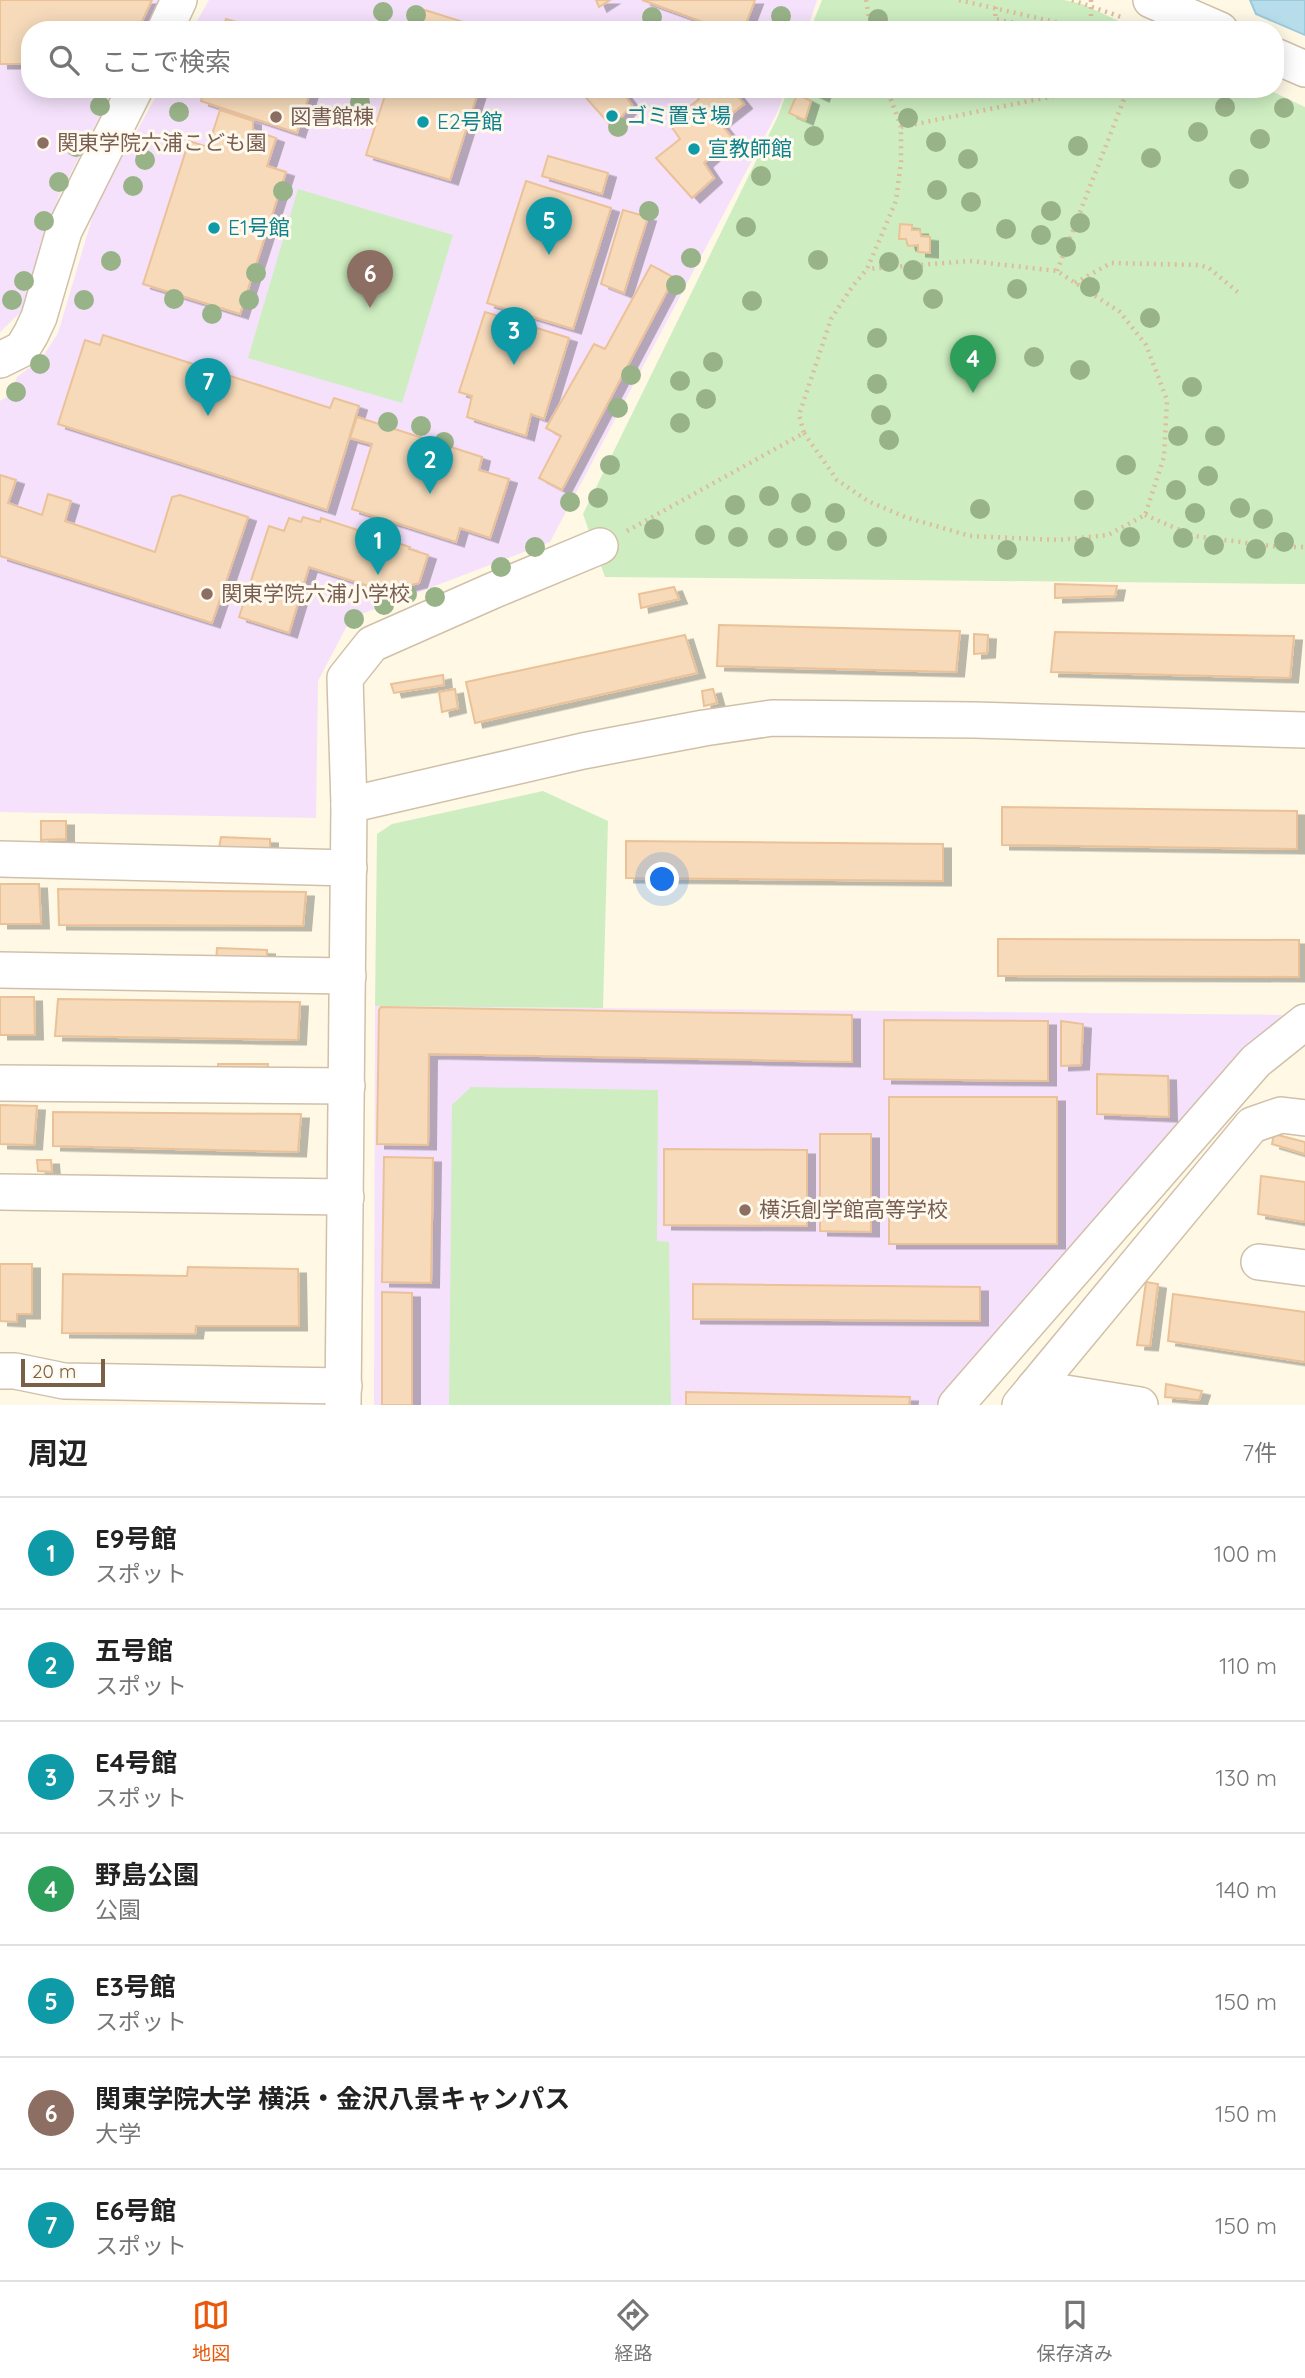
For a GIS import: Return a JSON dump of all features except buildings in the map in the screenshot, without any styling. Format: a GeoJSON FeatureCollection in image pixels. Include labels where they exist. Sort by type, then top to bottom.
{"type":"FeatureCollection","features":[{"type":"Feature","properties":{"kind":"street"},"geometry":{"type":"LineString","coordinates":[[169,21],[180,0]]}},
{"type":"Feature","properties":{"kind":"street"},"geometry":{"type":"LineString","coordinates":[[1143,11],[1199,16]]}},
{"type":"Feature","properties":{"kind":"street"},"geometry":{"type":"LineString","coordinates":[[1284,60],[1305,69]]}},
{"type":"Feature","properties":{"kind":"street"},"geometry":{"type":"LineString","coordinates":[[0,360],[22,349],[31,334],[39,317],[64,231],[130,98]]}},
{"type":"Feature","properties":{"kind":"street"},"geometry":{"type":"LineString","coordinates":[[0,1371],[15,1371],[64,1381],[343,1395],[349,868],[345,678],[372,644],[492,590],[600,546]]}},
{"type":"Feature","properties":{"kind":"street"},"geometry":{"type":"LineString","coordinates":[[349,805],[583,751],[772,718],[974,720],[1305,730]]}},
{"type":"Feature","properties":{"kind":"street"},"geometry":{"type":"LineString","coordinates":[[0,859],[349,868]]}},
{"type":"Feature","properties":{"kind":"street"},"geometry":{"type":"LineString","coordinates":[[0,970],[348,976]]}},
{"type":"Feature","properties":{"kind":"street"},"geometry":{"type":"LineString","coordinates":[[956,1405],[1256,1060],[1305,1022]]}},
{"type":"Feature","properties":{"kind":"street"},"geometry":{"type":"LineString","coordinates":[[0,1083],[347,1086]]}},
{"type":"Feature","properties":{"kind":"street"},"geometry":{"type":"LineString","coordinates":[[1027,1397],[1252,1125],[1281,1115],[1305,1118]]}},
{"type":"Feature","properties":{"kind":"street"},"geometry":{"type":"LineString","coordinates":[[0,1192],[346,1197]]}},
{"type":"Feature","properties":{"kind":"street"},"geometry":{"type":"LineString","coordinates":[[1259,1262],[1305,1268]]}},
{"type":"Feature","properties":{"kind":"street"},"geometry":{"type":"LineString","coordinates":[[1027,1397],[1140,1405]]}},
{"type":"Feature","properties":{"kind":"path"},"geometry":{"type":"LineString","coordinates":[[866,0],[870,21]]}},
{"type":"Feature","properties":{"kind":"path"},"geometry":{"type":"LineString","coordinates":[[959,0],[1054,21]]}},
{"type":"Feature","properties":{"kind":"path"},"geometry":{"type":"LineString","coordinates":[[1072,0],[1143,11]]}},
{"type":"Feature","properties":{"kind":"path"},"geometry":{"type":"LineString","coordinates":[[1090,21],[1091,0]]}},
{"type":"Feature","properties":{"kind":"path"},"geometry":{"type":"LineString","coordinates":[[996,8],[995,19],[1005,21]]}},
{"type":"Feature","properties":{"kind":"path"},"geometry":{"type":"LineString","coordinates":[[867,269],[970,261],[1057,271],[1120,312],[1146,345],[1167,400],[1164,457],[1145,515],[1108,535],[1059,540],[970,536],[905,517],[868,501],[837,480],[804,433],[799,415],[831,319],[852,286],[867,269],[896,201],[901,160],[901,127],[890,98]]}},
{"type":"Feature","properties":{"kind":"path"},"geometry":{"type":"LineString","coordinates":[[901,127],[1044,98]]}},
{"type":"Feature","properties":{"kind":"path"},"geometry":{"type":"LineString","coordinates":[[1057,271],[1124,98]]}},
{"type":"Feature","properties":{"kind":"path"},"geometry":{"type":"LineString","coordinates":[[1075,283],[1111,263],[1199,265],[1209,268],[1240,294]]}},
{"type":"Feature","properties":{"kind":"path"},"geometry":{"type":"LineString","coordinates":[[600,546],[804,433]]}},
{"type":"Feature","properties":{"kind":"path"},"geometry":{"type":"LineString","coordinates":[[1145,515],[1194,536],[1279,547],[1305,547]]}},
{"type":"Feature","properties":{"kind":"shaded area","name":"関東学院六浦こども園"},"geometry":{"type":"Polygon","coordinates":[[[0,0],[160,0],[150,21],[21,21],[21,98],[109,98],[59,196],[33,271],[31,302],[0,332],[0,0]]]}},
{"type":"Feature","properties":{"kind":"shaded area"},"geometry":{"type":"Polygon","coordinates":[[[209,0],[817,0],[810,21],[197,21],[209,0]]]}},
{"type":"Feature","properties":{"kind":"shaded area"},"geometry":{"type":"Polygon","coordinates":[[[155,98],[783,98],[550,542],[351,618],[318,681],[316,818],[0,812],[0,401],[10,395],[17,377],[42,358],[58,333],[96,205],[155,98]]]}},
{"type":"Feature","properties":{"kind":"shaded area","name":"横浜創学館高等学校"},"geometry":{"type":"Polygon","coordinates":[[[375,1006],[1286,1015],[947,1405],[374,1405],[375,1006]]]}},
{"type":"Feature","properties":{"kind":"green space"},"geometry":{"type":"Polygon","coordinates":[[[822,0],[1064,0],[1082,4],[1119,21],[814,21],[822,0]]]}},
{"type":"Feature","properties":{"kind":"green space"},"geometry":{"type":"Polygon","coordinates":[[[1284,97],[1305,107],[1305,584],[605,577],[583,514],[785,98],[1284,97]]]}},
{"type":"Feature","properties":{"kind":"green space"},"geometry":{"type":"Polygon","coordinates":[[[298,189],[453,235],[402,403],[248,358],[298,189]]]}},
{"type":"Feature","properties":{"kind":"green space"},"geometry":{"type":"Polygon","coordinates":[[[543,791],[608,821],[603,1008],[375,1006],[377,834],[392,824],[543,791]]]}},
{"type":"Feature","properties":{"kind":"green space"},"geometry":{"type":"Polygon","coordinates":[[[471,1087],[658,1090],[657,1241],[669,1242],[671,1405],[449,1405],[452,1105],[471,1087]]]}},
{"type":"Feature","properties":{"kind":"water"},"geometry":{"type":"Polygon","coordinates":[[[1250,0],[1305,0],[1305,35],[1284,26],[1284,21],[1272,21],[1256,14],[1250,0]]]}},
{"type":"Feature","properties":{"kind":"place","name":"ゴミ置き場"},"geometry":{"type":"Point","coordinates":[612,116]}},
{"type":"Feature","properties":{"kind":"place","name":"図書館棟"},"geometry":{"type":"Point","coordinates":[276,117]}},
{"type":"Feature","properties":{"kind":"place","name":"E2号館"},"geometry":{"type":"Point","coordinates":[423,122]}},
{"type":"Feature","properties":{"kind":"place","name":"関東学院六浦こども園"},"geometry":{"type":"Point","coordinates":[43,143]}},
{"type":"Feature","properties":{"kind":"place","name":"宣教師館"},"geometry":{"type":"Point","coordinates":[694,149]}},
{"type":"Feature","properties":{"kind":"place","name":"E1号館"},"geometry":{"type":"Point","coordinates":[214,228]}},
{"type":"Feature","properties":{"kind":"place","name":"E3号館"},"geometry":{"type":"Point","coordinates":[549,255]}},
{"type":"Feature","properties":{"kind":"place","name":"関東学院大学 横浜・金沢八景キャンパス"},"geometry":{"type":"Point","coordinates":[370,308]}},
{"type":"Feature","properties":{"kind":"place","name":"E4号館"},"geometry":{"type":"Point","coordinates":[514,365]}},
{"type":"Feature","properties":{"kind":"place","name":"野島公園"},"geometry":{"type":"Point","coordinates":[973,393]}},
{"type":"Feature","properties":{"kind":"place","name":"E6号館"},"geometry":{"type":"Point","coordinates":[208,416]}},
{"type":"Feature","properties":{"kind":"place","name":"五号館"},"geometry":{"type":"Point","coordinates":[430,494]}},
{"type":"Feature","properties":{"kind":"place","name":"E9号館"},"geometry":{"type":"Point","coordinates":[378,575]}},
{"type":"Feature","properties":{"kind":"place","name":"関東学院六浦小学校"},"geometry":{"type":"Point","coordinates":[207,594]}},
{"type":"Feature","properties":{"kind":"place","name":"横浜創学館高等学校"},"geometry":{"type":"Point","coordinates":[745,1210]}}]}
